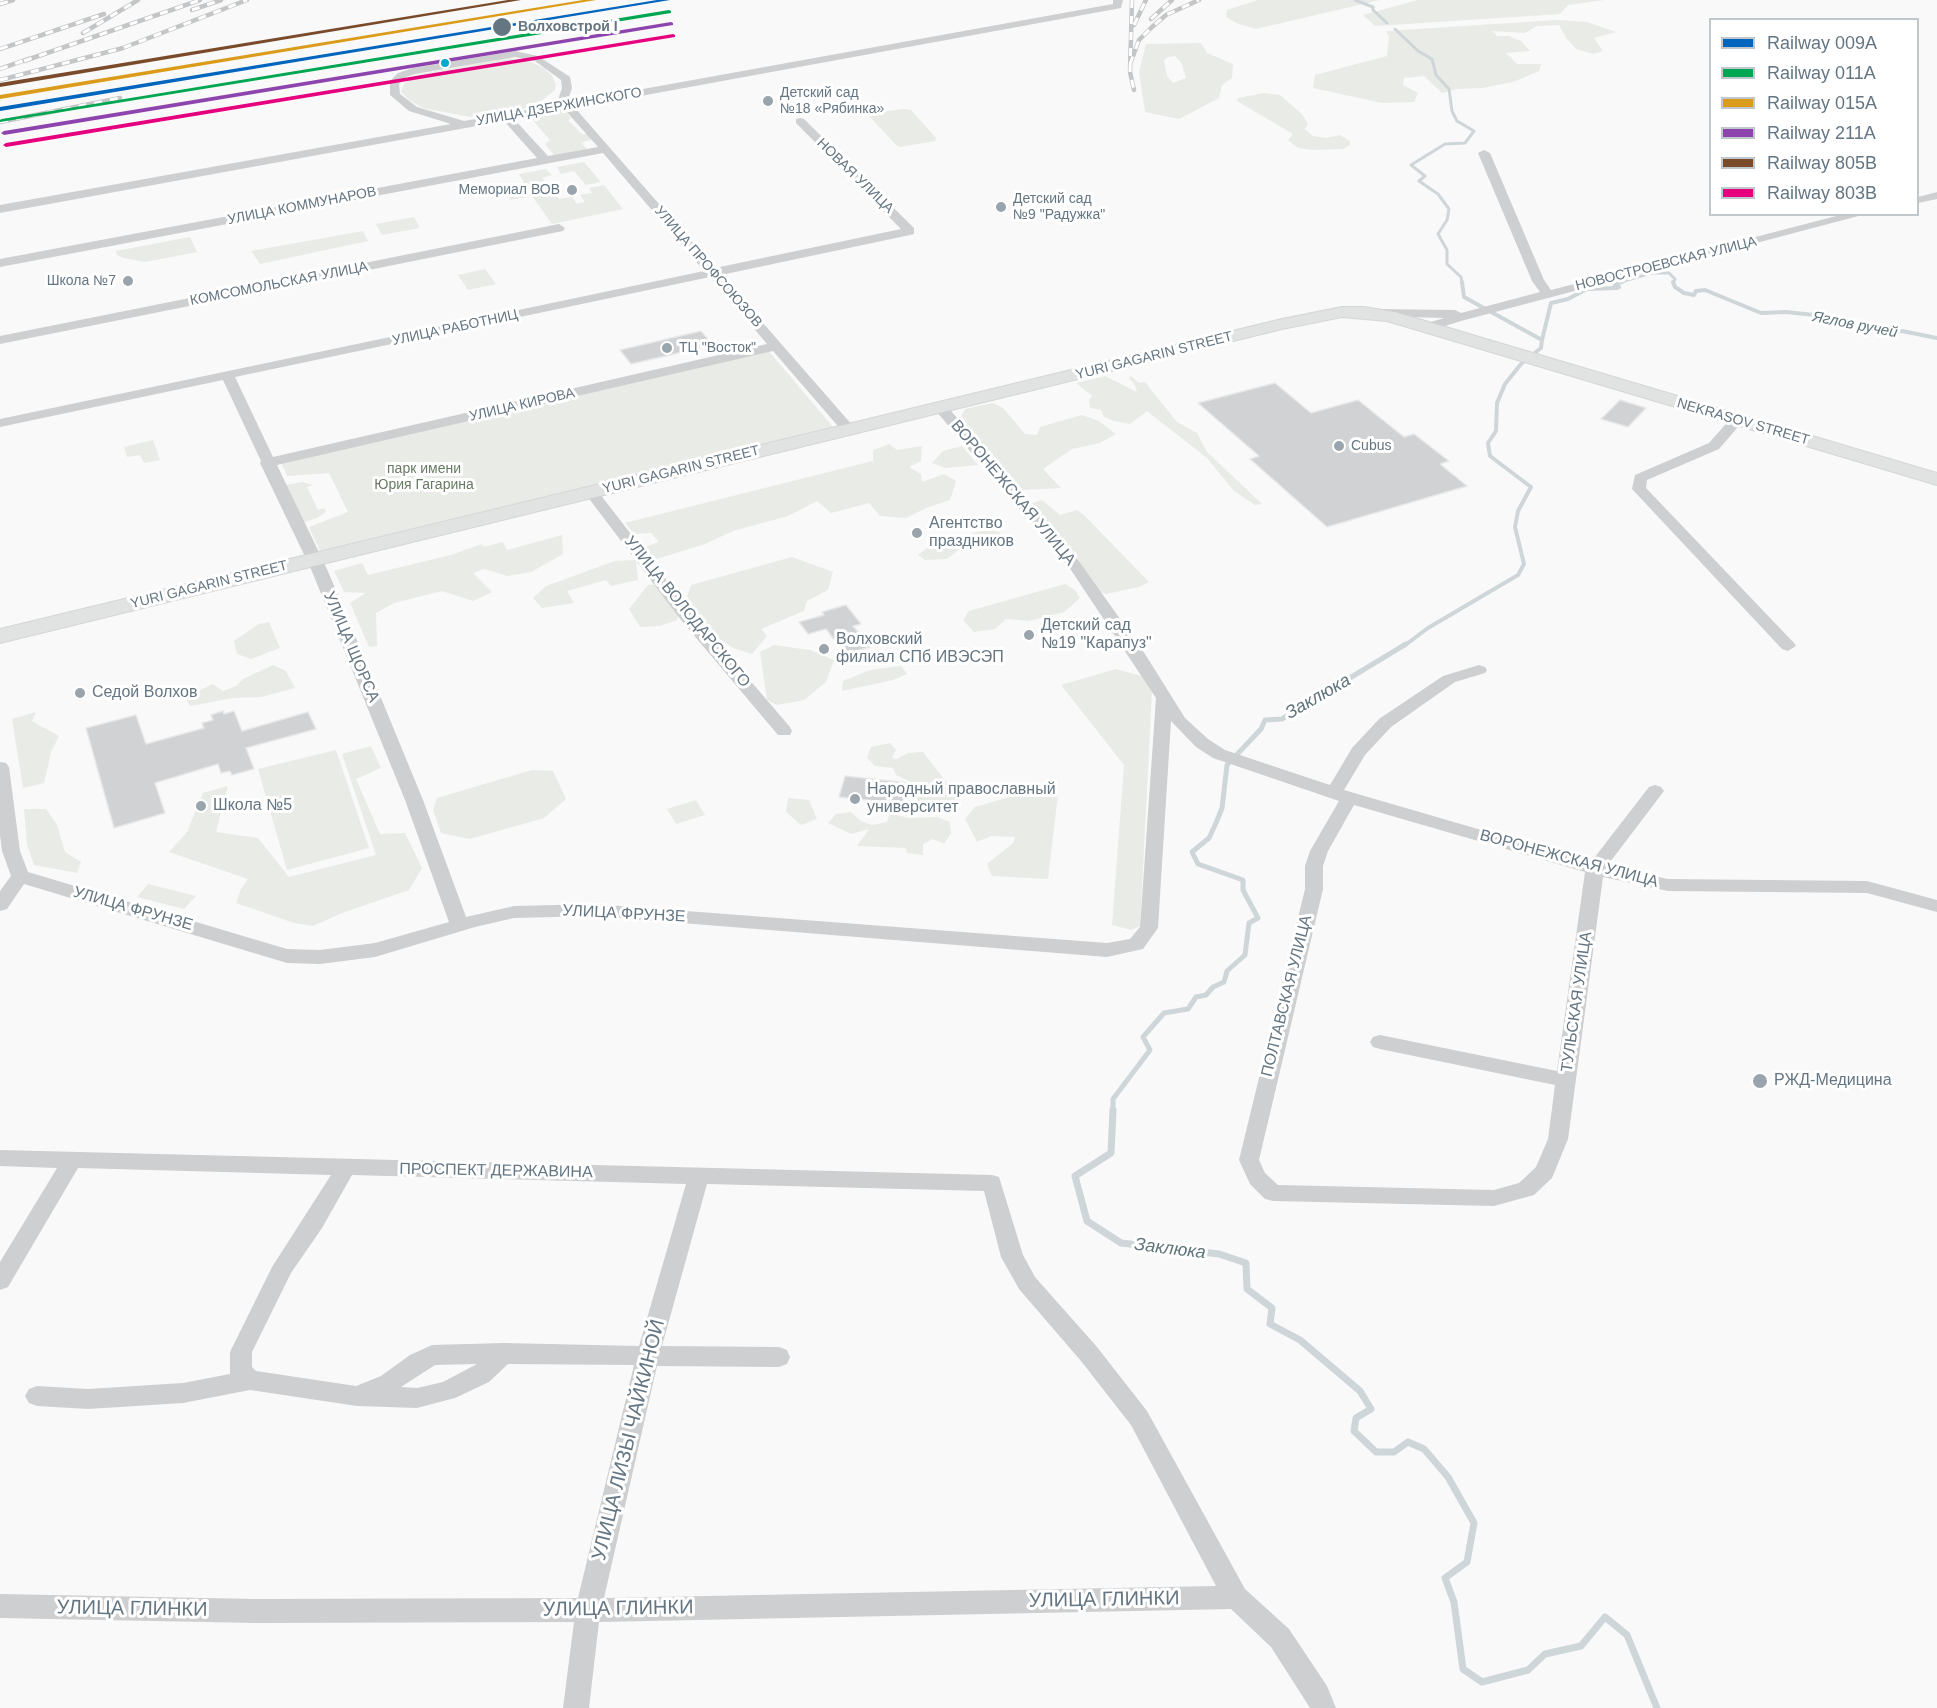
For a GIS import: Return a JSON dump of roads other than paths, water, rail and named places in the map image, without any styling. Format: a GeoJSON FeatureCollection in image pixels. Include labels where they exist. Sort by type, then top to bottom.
{"type":"FeatureCollection","features":[{"type":"Feature","properties":{"kind":"main road","name":"YURI GAGARIN STREET"},"geometry":{"type":"LineString","coordinates":[[0,636],[1299,320],[1342,312],[1370,313]]}},
{"type":"Feature","properties":{"kind":"main road"},"geometry":{"type":"LineString","coordinates":[[1370,313],[1426,328]]}},
{"type":"Feature","properties":{"kind":"main road","name":"NEKRASOV STREET"},"geometry":{"type":"LineString","coordinates":[[1426,328],[1937,479]]}},
{"type":"Feature","properties":{"kind":"street","name":"УЛИЦА ДЗЕРЖИНСКОГО"},"geometry":{"type":"LineString","coordinates":[[0,209],[1118,3]]}},
{"type":"Feature","properties":{"kind":"street"},"geometry":{"type":"LineString","coordinates":[[465,124],[413,109],[395,94],[394,83],[407,73],[515,54],[538,59],[566,79],[567,88],[563,100],[568,106]]}},
{"type":"Feature","properties":{"kind":"street","name":"УЛИЦА ПРОФСОЮЗОВ"},"geometry":{"type":"LineString","coordinates":[[568,106],[848,429]]}},
{"type":"Feature","properties":{"kind":"street"},"geometry":{"type":"LineString","coordinates":[[507,117],[545,160]]}},
{"type":"Feature","properties":{"kind":"street","name":"НОВАЯ УЛИЦА"},"geometry":{"type":"LineString","coordinates":[[800,121],[910,231]]}},
{"type":"Feature","properties":{"kind":"street","name":"УЛИЦА КОММУНАРОВ"},"geometry":{"type":"LineString","coordinates":[[0,263],[605,149]]}},
{"type":"Feature","properties":{"kind":"street"},"geometry":{"type":"LineString","coordinates":[[1484,153],[1538,281],[1548,294]]}},
{"type":"Feature","properties":{"kind":"street"},"geometry":{"type":"LineString","coordinates":[[1919,200],[1937,195]]}},
{"type":"Feature","properties":{"kind":"street","name":"НОВОСТРОЕВСКАЯ УЛИЦА"},"geometry":{"type":"LineString","coordinates":[[1426,328],[1548,294],[1852,216]]}},
{"type":"Feature","properties":{"kind":"street","name":"КОМСОМОЛЬСКАЯ УЛИЦА"},"geometry":{"type":"LineString","coordinates":[[0,340],[559,228]]}},
{"type":"Feature","properties":{"kind":"street","name":"УЛИЦА РАБОТНИЦ"},"geometry":{"type":"LineString","coordinates":[[0,423],[910,231]]}},
{"type":"Feature","properties":{"kind":"street","name":"НОВОСТРОЕВСКАЯ УЛИЦА"},"geometry":{"type":"LineString","coordinates":[[1370,313],[1472,314]]}},
{"type":"Feature","properties":{"kind":"street","name":"УЛИЦА КИРОВА"},"geometry":{"type":"LineString","coordinates":[[267,463],[776,346]]}},
{"type":"Feature","properties":{"kind":"street","name":"УЛИЦА ЩОРСА"},"geometry":{"type":"LineString","coordinates":[[228,376],[314,560],[414,801],[460,925]]}},
{"type":"Feature","properties":{"kind":"street","name":"ВОРОНЕЖСКАЯ УЛИЦА"},"geometry":{"type":"LineString","coordinates":[[941,408],[1077,567],[1179,720],[1202,743],[1219,754],[1341,796],[1595,869],[1668,885],[1842,885],[1867,887],[1937,906]]}},
{"type":"Feature","properties":{"kind":"street"},"geometry":{"type":"LineString","coordinates":[[1737,420],[1714,446],[1640,478],[1639,489],[1788,646]]}},
{"type":"Feature","properties":{"kind":"street","name":"УЛИЦА ВОЛОДАРСКОГО"},"geometry":{"type":"LineString","coordinates":[[591,492],[687,618],[784,731]]}},
{"type":"Feature","properties":{"kind":"street","name":"ПОЛТАВСКАЯ УЛИЦА"},"geometry":{"type":"LineString","coordinates":[[1273,1193],[1257,1178],[1249,1161],[1251,1143],[1314,889],[1314,866],[1319,851],[1358,752],[1384,723],[1449,679],[1479,670]]}},
{"type":"Feature","properties":{"kind":"street","name":"УЛИЦА ФРУНЗЕ"},"geometry":{"type":"LineString","coordinates":[[20,876],[287,956],[320,957],[375,950],[514,912],[594,910],[1107,950],[1136,944],[1149,928],[1164,698]]}},
{"type":"Feature","properties":{"kind":"street"},"geometry":{"type":"LineString","coordinates":[[0,766],[10,851],[20,876],[0,904]]}},
{"type":"Feature","properties":{"kind":"street","name":"ТУЛЬСКАЯ УЛИЦА"},"geometry":{"type":"LineString","coordinates":[[1273,1193],[1494,1198],[1526,1189],[1545,1172],[1558,1139],[1595,869],[1655,791]]}},
{"type":"Feature","properties":{"kind":"street"},"geometry":{"type":"LineString","coordinates":[[1380,1042],[1566,1080]]}},
{"type":"Feature","properties":{"kind":"street","name":"ПРОСПЕКТ ДЕРЖАВИНА"},"geometry":{"type":"LineString","coordinates":[[0,1158],[992,1183],[1012,1257],[1027,1283],[1089,1354],[1139,1418],[1236,1597]]}},
{"type":"Feature","properties":{"kind":"street"},"geometry":{"type":"LineString","coordinates":[[0,1281],[73,1159]]}},
{"type":"Feature","properties":{"kind":"street"},"geometry":{"type":"LineString","coordinates":[[250,1380],[240,1370],[241,1352],[283,1267],[314,1222],[346,1167]]}},
{"type":"Feature","properties":{"kind":"street","name":"УЛИЦА ЛИЗЫ ЧАЙКИНОЙ"},"geometry":{"type":"LineString","coordinates":[[576,1708],[588,1610],[648,1356],[699,1176]]}},
{"type":"Feature","properties":{"kind":"street"},"geometry":{"type":"LineString","coordinates":[[37,1396],[88,1399],[183,1393],[250,1380],[357,1396],[417,1398],[447,1391],[481,1375],[504,1353]]}},
{"type":"Feature","properties":{"kind":"street"},"geometry":{"type":"LineString","coordinates":[[357,1396],[389,1383],[432,1355],[504,1353],[779,1357]]}},
{"type":"Feature","properties":{"kind":"street"},"geometry":{"type":"LineString","coordinates":[[1236,1597],[1280,1638],[1318,1695],[1323,1708]]}},
{"type":"Feature","properties":{"kind":"street","name":"УЛИЦА ГЛИНКИ"},"geometry":{"type":"LineString","coordinates":[[0,1606],[256,1611],[588,1610],[1236,1597]]}},
{"type":"Feature","properties":{"kind":"waterway","name":"Заклюка"},"geometry":{"type":"LineString","coordinates":[[1355,0],[1373,7],[1373,10],[1387,23]]}},
{"type":"Feature","properties":{"kind":"waterway","name":"Заклюка"},"geometry":{"type":"LineString","coordinates":[[1395,29],[1418,51],[1432,59],[1436,75],[1449,89],[1452,111],[1457,121],[1474,131],[1465,143],[1445,144],[1411,165],[1425,176],[1419,181],[1438,194],[1449,209],[1447,220],[1438,234],[1447,250],[1447,264],[1461,277],[1462,283]]}},
{"type":"Feature","properties":{"kind":"waterway","name":"Яглов ручей"},"geometry":{"type":"LineString","coordinates":[[1617,283],[1652,273],[1669,273],[1675,279],[1673,283]]}},
{"type":"Feature","properties":{"kind":"waterway","name":"Заклюка"},"geometry":{"type":"LineString","coordinates":[[1462,282],[1464,297],[1542,340]]}},
{"type":"Feature","properties":{"kind":"waterway","name":"Яглов ручей"},"geometry":{"type":"LineString","coordinates":[[1542,340],[1551,303],[1568,299],[1587,289],[1616,288],[1619,287],[1614,284],[1622,282]]}},
{"type":"Feature","properties":{"kind":"waterway","name":"Яглов ручей"},"geometry":{"type":"LineString","coordinates":[[1673,283],[1675,287],[1684,293],[1694,295],[1696,291],[1705,290],[1761,313],[1786,312],[1824,316],[1871,330],[1887,333],[1902,331],[1937,338]]}},
{"type":"Feature","properties":{"kind":"waterway","name":"Заклюка"},"geometry":{"type":"LineString","coordinates":[[1404,646],[1428,628],[1518,575],[1524,564],[1515,527],[1518,511],[1531,487],[1490,456],[1488,443],[1496,431],[1497,403],[1505,384],[1521,364],[1541,348],[1542,340]]}},
{"type":"Feature","properties":{"kind":"waterway","name":"Заклюка"},"geometry":{"type":"LineString","coordinates":[[1113,1110],[1113,1099],[1150,1050],[1143,1037],[1164,1013],[1188,1009],[1196,997],[1206,995],[1213,987],[1224,982],[1227,971],[1245,955],[1249,923],[1258,918],[1243,890],[1243,880],[1198,864],[1192,852],[1209,838],[1216,823],[1222,808],[1227,765],[1261,729],[1265,720],[1282,719],[1406,644]]}},
{"type":"Feature","properties":{"kind":"waterway","name":"Заклюка"},"geometry":{"type":"LineString","coordinates":[[1113,1110],[1111,1153],[1075,1176],[1087,1221],[1121,1243],[1219,1254],[1246,1263],[1247,1289],[1272,1308],[1270,1324],[1300,1340],[1360,1391],[1371,1409],[1356,1418],[1354,1431],[1376,1452],[1394,1452],[1408,1442],[1424,1449],[1448,1477],[1474,1523],[1467,1562],[1445,1578],[1454,1602],[1463,1669],[1482,1682],[1528,1670],[1545,1654],[1581,1646],[1605,1617],[1627,1635],[1657,1708]]}},
{"type":"Feature","properties":{"kind":"railway"},"geometry":{"type":"LineString","coordinates":[[0,4],[13,0]]}},
{"type":"Feature","properties":{"kind":"railway"},"geometry":{"type":"LineString","coordinates":[[83,33],[138,0]]}},
{"type":"Feature","properties":{"kind":"railway"},"geometry":{"type":"LineString","coordinates":[[24,61],[200,0]]}},
{"type":"Feature","properties":{"kind":"railway"},"geometry":{"type":"LineString","coordinates":[[192,10],[221,0]]}},
{"type":"Feature","properties":{"kind":"railway"},"geometry":{"type":"LineString","coordinates":[[0,80],[123,48],[247,0]]}},
{"type":"Feature","properties":{"kind":"railway"},"geometry":{"type":"LineString","coordinates":[[1130,63],[1132,0]]}},
{"type":"Feature","properties":{"kind":"railway"},"geometry":{"type":"LineString","coordinates":[[1134,25],[1146,0]]}},
{"type":"Feature","properties":{"kind":"railway"},"geometry":{"type":"LineString","coordinates":[[1151,19],[1172,0]]}},
{"type":"Feature","properties":{"kind":"railway"},"geometry":{"type":"LineString","coordinates":[[1130,63],[1139,40],[1152,27],[1166,15],[1199,0]]}},
{"type":"Feature","properties":{"kind":"railway"},"geometry":{"type":"LineString","coordinates":[[0,49],[104,14]]}},
{"type":"Feature","properties":{"kind":"railway"},"geometry":{"type":"LineString","coordinates":[[0,69],[31,58]]}},
{"type":"Feature","properties":{"kind":"railway"},"geometry":{"type":"LineString","coordinates":[[1130,63],[1134,90]]}},
{"type":"Feature","properties":{"kind":"railway"},"geometry":{"type":"LineString","coordinates":[[0,122],[120,98]]}},
{"type":"Feature","properties":{"kind":"rail line","name":"805В"},"geometry":{"type":"LineString","coordinates":[[0,85],[518,0]]}},
{"type":"Feature","properties":{"kind":"rail line","name":"015А"},"geometry":{"type":"LineString","coordinates":[[0,97],[593,0]]}},
{"type":"Feature","properties":{"kind":"rail line","name":"009А"},"geometry":{"type":"LineString","coordinates":[[0,109],[667,0]]}},
{"type":"Feature","properties":{"kind":"rail line","name":"011А"},"geometry":{"type":"LineString","coordinates":[[2,121],[669,12]]}},
{"type":"Feature","properties":{"kind":"rail line","name":"211А"},"geometry":{"type":"LineString","coordinates":[[4,133],[671,24]]}},
{"type":"Feature","properties":{"kind":"rail line","name":"803В"},"geometry":{"type":"LineString","coordinates":[[6,145],[673,36]]}},
{"type":"Feature","properties":{"kind":"place","name":"Волховстрой I"},"geometry":{"type":"Point","coordinates":[502,27]}},
{"type":"Feature","properties":{"kind":"place","name":"Детский сад №18 «Рябинка»"},"geometry":{"type":"Point","coordinates":[768,101]}},
{"type":"Feature","properties":{"kind":"place","name":"Мемориал ВОВ"},"geometry":{"type":"Point","coordinates":[572,190]}},
{"type":"Feature","properties":{"kind":"place","name":"Детский cад №9 \"Радужка\""},"geometry":{"type":"Point","coordinates":[1001,207]}},
{"type":"Feature","properties":{"kind":"place","name":"Школа №7"},"geometry":{"type":"Point","coordinates":[128,281]}},
{"type":"Feature","properties":{"kind":"place","name":"ТЦ \"Восток\""},"geometry":{"type":"Point","coordinates":[667,348]}},
{"type":"Feature","properties":{"kind":"place","name":"Cubus"},"geometry":{"type":"Point","coordinates":[1339,446]}},
{"type":"Feature","properties":{"kind":"place","name":"Агентство праздников"},"geometry":{"type":"Point","coordinates":[917,533]}},
{"type":"Feature","properties":{"kind":"place","name":"Детский сад №19 \"Карапуз\""},"geometry":{"type":"Point","coordinates":[1029,635]}},
{"type":"Feature","properties":{"kind":"place","name":"Волховский филиал СПб ИВЭСЭП"},"geometry":{"type":"Point","coordinates":[824,649]}},
{"type":"Feature","properties":{"kind":"place","name":"Седой Волхов"},"geometry":{"type":"Point","coordinates":[80,693]}},
{"type":"Feature","properties":{"kind":"place","name":"Народный православный университет"},"geometry":{"type":"Point","coordinates":[855,799]}},
{"type":"Feature","properties":{"kind":"place","name":"Школа №5"},"geometry":{"type":"Point","coordinates":[201,806]}},
{"type":"Feature","properties":{"kind":"place","name":"РЖД-Медицина"},"geometry":{"type":"Point","coordinates":[1760,1081]}},
{"type":"Feature","properties":{"kind":"park label","name":"парк имени Юрия Гагарина"},"geometry":{"type":"Point","coordinates":[424,478]}}]}
